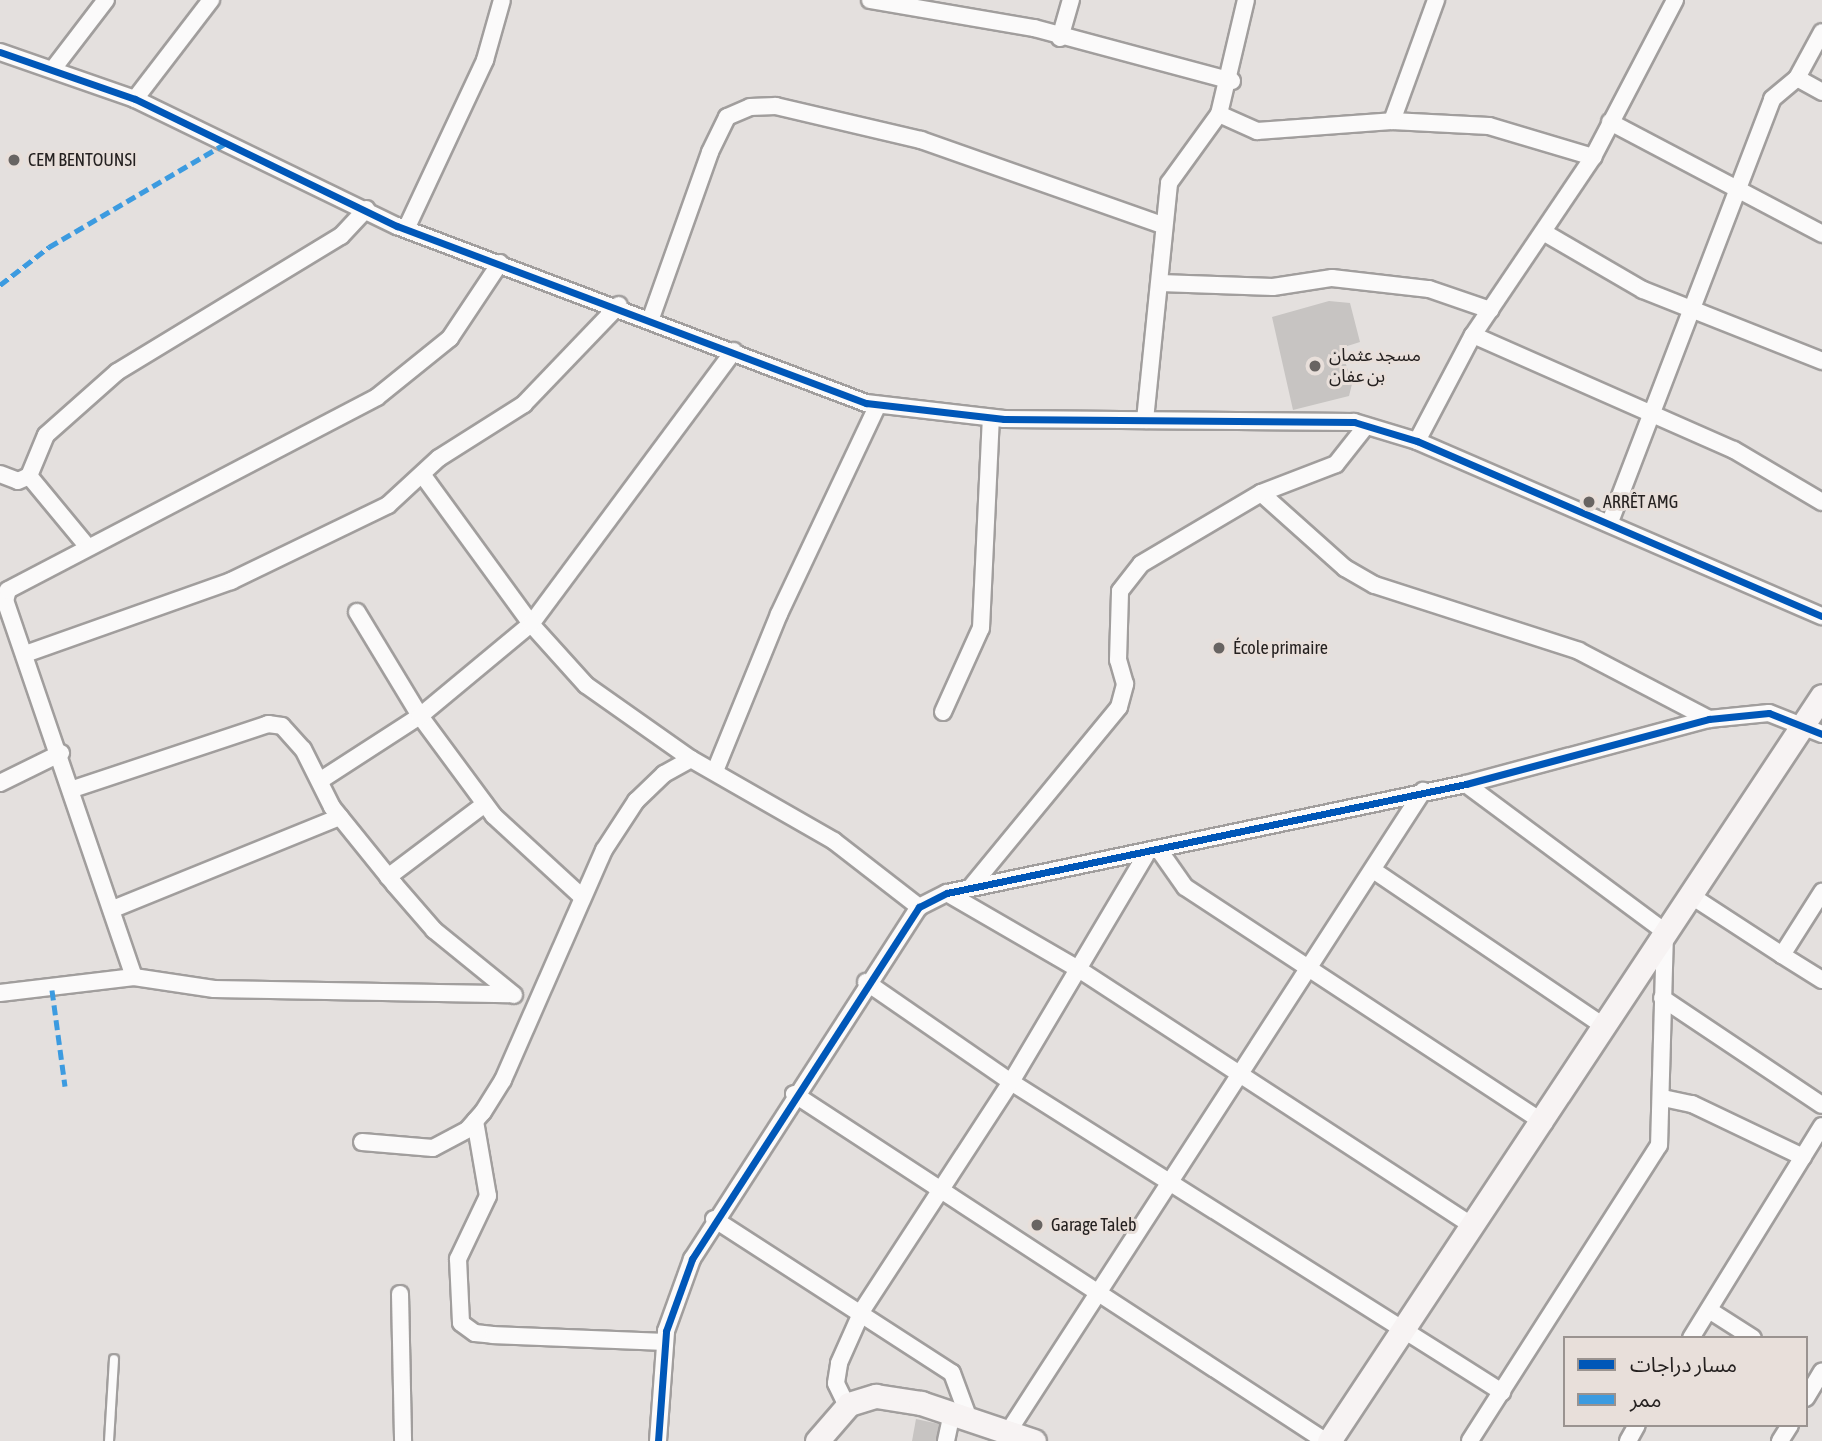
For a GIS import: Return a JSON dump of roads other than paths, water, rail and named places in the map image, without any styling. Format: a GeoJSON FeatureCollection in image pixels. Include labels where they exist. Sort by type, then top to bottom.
{"type":"FeatureCollection","features":[{"type":"Feature","properties":{"kind":"main road"},"geometry":{"type":"LineString","coordinates":[[1327,1441],[1544,1123],[1690,895],[1813,728],[1822,696]]}},
{"type":"Feature","properties":{"kind":"main road"},"geometry":{"type":"LineString","coordinates":[[817,1441],[848,1406],[876,1396],[960,1416],[1034,1441]]}},
{"type":"Feature","properties":{"kind":"street"},"geometry":{"type":"LineString","coordinates":[[53,69],[106,0]]}},
{"type":"Feature","properties":{"kind":"street"},"geometry":{"type":"LineString","coordinates":[[135,99],[211,0]]}},
{"type":"Feature","properties":{"kind":"street"},"geometry":{"type":"LineString","coordinates":[[406,229],[485,60],[502,0]]}},
{"type":"Feature","properties":{"kind":"street"},"geometry":{"type":"LineString","coordinates":[[870,0],[1060,37],[1232,81]]}},
{"type":"Feature","properties":{"kind":"street"},"geometry":{"type":"LineString","coordinates":[[1060,37],[1071,0]]}},
{"type":"Feature","properties":{"kind":"street"},"geometry":{"type":"LineString","coordinates":[[1145,420],[1169,183],[1219,114],[1232,81],[1246,0]]}},
{"type":"Feature","properties":{"kind":"street"},"geometry":{"type":"LineString","coordinates":[[1392,121],[1436,0]]}},
{"type":"Feature","properties":{"kind":"street"},"geometry":{"type":"LineString","coordinates":[[1417,441],[1474,335],[1545,233],[1593,157],[1675,0]]}},
{"type":"Feature","properties":{"kind":"street"},"geometry":{"type":"LineString","coordinates":[[1610,522],[1653,414],[1734,188],[1772,99],[1797,78],[1822,32]]}},
{"type":"Feature","properties":{"kind":"street"},"geometry":{"type":"LineString","coordinates":[[0,52],[135,99],[318,192],[366,209],[406,229],[618,305],[878,405],[991,418],[1329,419],[1366,426],[1417,441],[1610,522],[1822,616]]}},
{"type":"Feature","properties":{"kind":"street"},"geometry":{"type":"LineString","coordinates":[[1797,78],[1822,92]]}},
{"type":"Feature","properties":{"kind":"street"},"geometry":{"type":"LineString","coordinates":[[651,318],[709,152],[727,117],[750,107],[776,106],[921,140],[1163,225]]}},
{"type":"Feature","properties":{"kind":"street"},"geometry":{"type":"LineString","coordinates":[[1219,114],[1257,131],[1392,121],[1489,126],[1593,157]]}},
{"type":"Feature","properties":{"kind":"street"},"geometry":{"type":"LineString","coordinates":[[1610,122],[1822,234]]}},
{"type":"Feature","properties":{"kind":"street"},"geometry":{"type":"LineString","coordinates":[[0,474],[18,481],[29,476],[46,435],[117,372],[341,236],[366,209]]}},
{"type":"Feature","properties":{"kind":"street"},"geometry":{"type":"LineString","coordinates":[[1545,233],[1604,271],[1689,311],[1751,329],[1822,361]]}},
{"type":"Feature","properties":{"kind":"street"},"geometry":{"type":"LineString","coordinates":[[134,977],[61,753],[5,601],[8,590],[87,546],[377,397],[450,338],[500,263]]}},
{"type":"Feature","properties":{"kind":"street"},"geometry":{"type":"LineString","coordinates":[[1160,283],[1273,287],[1332,278],[1429,289],[1490,310]]}},
{"type":"Feature","properties":{"kind":"street"},"geometry":{"type":"LineString","coordinates":[[25,654],[296,553],[387,505],[424,477],[439,458],[524,404],[618,305]]}},
{"type":"Feature","properties":{"kind":"street"},"geometry":{"type":"LineString","coordinates":[[1474,335],[1764,466],[1822,502]]}},
{"type":"Feature","properties":{"kind":"street"},"geometry":{"type":"LineString","coordinates":[[321,780],[420,716],[531,624],[734,351]]}},
{"type":"Feature","properties":{"kind":"street"},"geometry":{"type":"LineString","coordinates":[[715,771],[779,614],[878,405]]}},
{"type":"Feature","properties":{"kind":"street"},"geometry":{"type":"LineString","coordinates":[[943,712],[981,628],[991,418]]}},
{"type":"Feature","properties":{"kind":"street"},"geometry":{"type":"LineString","coordinates":[[970,888],[1119,707],[1125,684],[1118,660],[1120,591],[1170,543],[1261,493],[1336,464],[1366,426]]}},
{"type":"Feature","properties":{"kind":"street"},"geometry":{"type":"LineString","coordinates":[[29,476],[87,546]]}},
{"type":"Feature","properties":{"kind":"street"},"geometry":{"type":"LineString","coordinates":[[424,477],[531,624],[586,684],[691,759],[834,841],[919,907]]}},
{"type":"Feature","properties":{"kind":"street"},"geometry":{"type":"LineString","coordinates":[[1261,493],[1345,568],[1375,585],[1579,651],[1709,719]]}},
{"type":"Feature","properties":{"kind":"street"},"geometry":{"type":"LineString","coordinates":[[357,612],[420,716],[485,804],[580,895]]}},
{"type":"Feature","properties":{"kind":"street"},"geometry":{"type":"LineString","coordinates":[[658,1441],[664,1342],[674,1301],[714,1219],[866,982],[919,907],[947,893],[1152,853],[1423,791],[1466,784],[1709,719],[1769,713],[1813,728]]}},
{"type":"Feature","properties":{"kind":"street"},"geometry":{"type":"LineString","coordinates":[[73,789],[268,724],[295,736],[340,817],[388,877],[434,930],[514,995]]}},
{"type":"Feature","properties":{"kind":"street"},"geometry":{"type":"LineString","coordinates":[[0,783],[61,753]]}},
{"type":"Feature","properties":{"kind":"street"},"geometry":{"type":"LineString","coordinates":[[362,1142],[433,1148],[475,1121],[503,1080],[538,1003],[580,895],[636,801],[691,759]]}},
{"type":"Feature","properties":{"kind":"street"},"geometry":{"type":"LineString","coordinates":[[1466,784],[1665,932],[1662,998],[1663,1098],[1659,1145],[1470,1441]]}},
{"type":"Feature","properties":{"kind":"street"},"geometry":{"type":"LineString","coordinates":[[1008,1432],[1169,1176],[1310,968],[1423,791]]}},
{"type":"Feature","properties":{"kind":"street"},"geometry":{"type":"LineString","coordinates":[[388,877],[485,804]]}},
{"type":"Feature","properties":{"kind":"street"},"geometry":{"type":"LineString","coordinates":[[113,909],[340,817]]}},
{"type":"Feature","properties":{"kind":"street"},"geometry":{"type":"LineString","coordinates":[[1152,853],[1185,887],[1544,1123]]}},
{"type":"Feature","properties":{"kind":"street"},"geometry":{"type":"LineString","coordinates":[[848,1406],[836,1383],[859,1315],[939,1186],[1011,1082],[1152,853]]}},
{"type":"Feature","properties":{"kind":"street"},"geometry":{"type":"LineString","coordinates":[[1373,870],[1605,1027]]}},
{"type":"Feature","properties":{"kind":"street"},"geometry":{"type":"LineString","coordinates":[[1782,955],[1822,892]]}},
{"type":"Feature","properties":{"kind":"street"},"geometry":{"type":"LineString","coordinates":[[947,893],[1080,970],[1473,1227]]}},
{"type":"Feature","properties":{"kind":"street"},"geometry":{"type":"LineString","coordinates":[[1690,895],[1822,981]]}},
{"type":"Feature","properties":{"kind":"street"},"geometry":{"type":"LineString","coordinates":[[0,993],[134,977],[214,989],[514,995],[538,1003]]}},
{"type":"Feature","properties":{"kind":"street"},"geometry":{"type":"LineString","coordinates":[[866,982],[1011,1082],[1169,1176],[1502,1392]]}},
{"type":"Feature","properties":{"kind":"street"},"geometry":{"type":"LineString","coordinates":[[1662,998],[1822,1105]]}},
{"type":"Feature","properties":{"kind":"street"},"geometry":{"type":"LineString","coordinates":[[793,1094],[939,1186],[1327,1441]]}},
{"type":"Feature","properties":{"kind":"street"},"geometry":{"type":"LineString","coordinates":[[1663,1098],[1692,1104],[1803,1157]]}},
{"type":"Feature","properties":{"kind":"street"},"geometry":{"type":"LineString","coordinates":[[475,1121],[488,1196],[458,1259],[461,1322],[475,1333],[664,1342]]}},
{"type":"Feature","properties":{"kind":"street"},"geometry":{"type":"LineString","coordinates":[[1692,1336],[1822,1126]]}},
{"type":"Feature","properties":{"kind":"street"},"geometry":{"type":"LineString","coordinates":[[714,1219],[952,1373],[960,1416],[946,1441]]}},
{"type":"Feature","properties":{"kind":"street"},"geometry":{"type":"LineString","coordinates":[[400,1294],[403,1441]]}},
{"type":"Feature","properties":{"kind":"street"},"geometry":{"type":"LineString","coordinates":[[1709,1310],[1750,1336]]}},
{"type":"Feature","properties":{"kind":"street"},"geometry":{"type":"LineString","coordinates":[[1808,1394],[1817,1376]]}},
{"type":"Feature","properties":{"kind":"lane"},"geometry":{"type":"LineString","coordinates":[[109,1441],[114,1359]]}},
{"type":"Feature","properties":{"kind":"place","name":"CEM BENTOUNSI"},"geometry":{"type":"Point","coordinates":[14,160]}},
{"type":"Feature","properties":{"kind":"place","name":"مسجد عثمان بن عفان"},"geometry":{"type":"Point","coordinates":[1315,366]}},
{"type":"Feature","properties":{"kind":"place","name":"ARRÊT AMG"},"geometry":{"type":"Point","coordinates":[1589,502]}},
{"type":"Feature","properties":{"kind":"place","name":"École primaire"},"geometry":{"type":"Point","coordinates":[1219,648]}},
{"type":"Feature","properties":{"kind":"place","name":"Garage Taleb"},"geometry":{"type":"Point","coordinates":[1037,1225]}}]}
